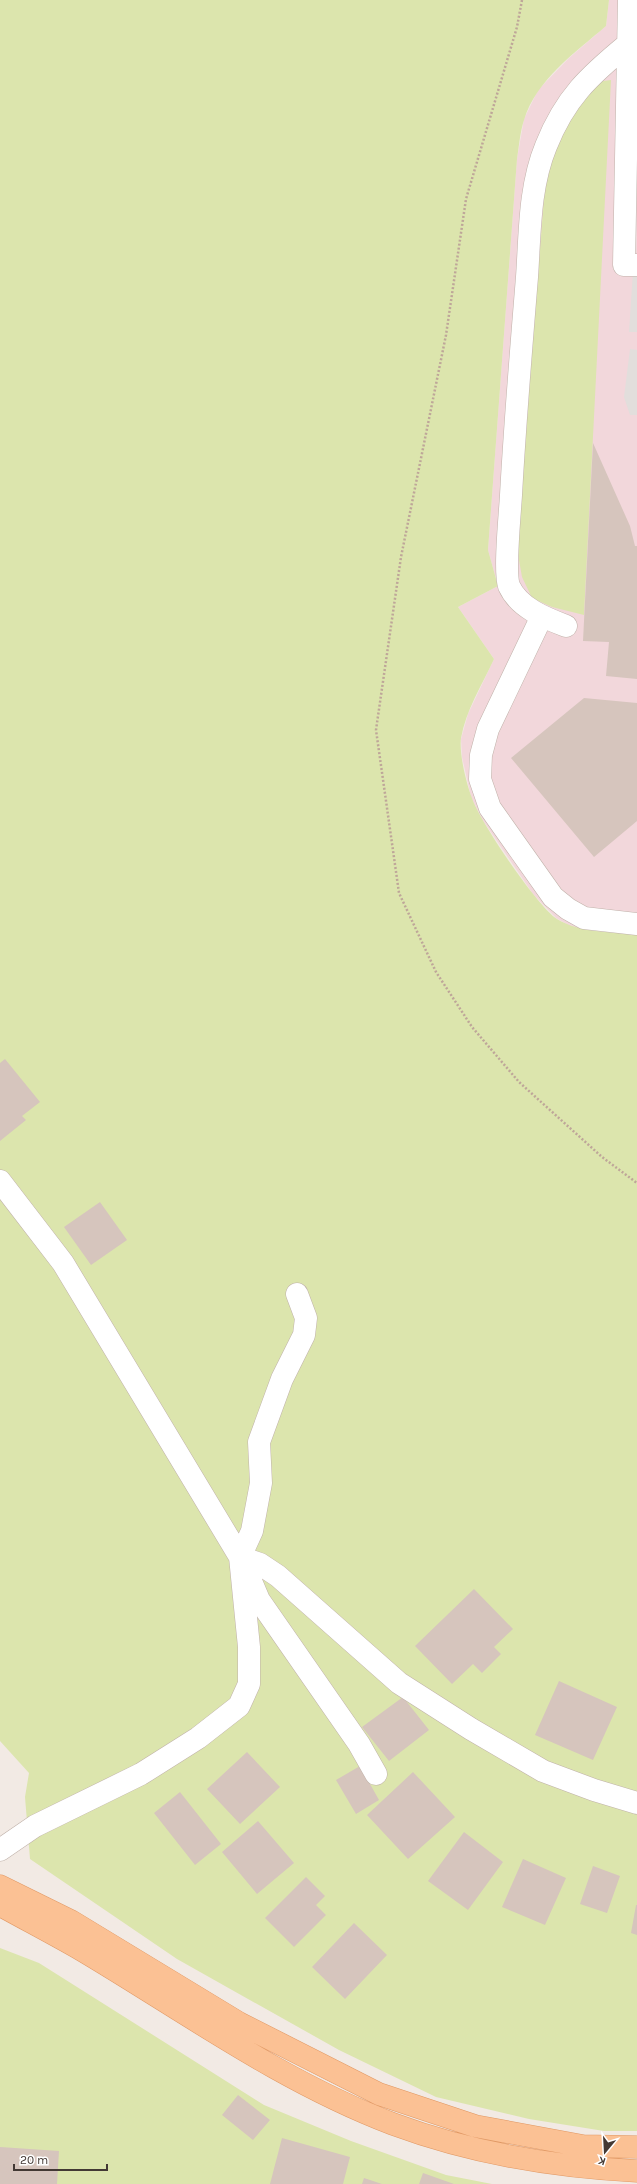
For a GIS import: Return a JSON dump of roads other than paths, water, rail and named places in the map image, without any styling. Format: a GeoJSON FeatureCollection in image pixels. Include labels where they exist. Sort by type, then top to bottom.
{"type":"FeatureCollection","features":[{"type":"Feature","properties":{"kind":"main road"},"geometry":{"type":"LineString","coordinates":[[0,1886],[70,1921],[239,2023],[379,2094],[475,2126],[583,2146],[637,2147]]}},
{"type":"Feature","properties":{"kind":"main road"},"geometry":{"type":"LineString","coordinates":[[0,1905],[80,1949],[262,2062],[341,2102],[394,2124],[450,2142],[521,2160],[588,2169],[637,2171]]}},
{"type":"Feature","properties":{"kind":"street"},"geometry":{"type":"LineString","coordinates":[[629,0],[633,44],[624,265],[637,265]]}},
{"type":"Feature","properties":{"kind":"street"},"geometry":{"type":"LineString","coordinates":[[566,626],[542,616],[523,604],[509,585],[508,555],[516,406],[532,207],[538,168],[556,121],[575,91],[602,65],[633,44]]}},
{"type":"Feature","properties":{"kind":"street"},"geometry":{"type":"LineString","coordinates":[[542,616],[488,728],[482,755],[480,779],[490,808],[553,897],[568,909],[584,918],[637,924]]}},
{"type":"Feature","properties":{"kind":"street"},"geometry":{"type":"LineString","coordinates":[[0,1181],[63,1263],[240,1557],[259,1600],[360,1744],[376,1774]]}},
{"type":"Feature","properties":{"kind":"street"},"geometry":{"type":"LineString","coordinates":[[0,1850],[35,1826],[141,1774],[198,1738],[239,1706],[249,1684],[249,1647],[240,1557],[252,1530],[261,1483],[259,1442],[282,1379],[304,1335],[306,1318],[297,1294]]}},
{"type":"Feature","properties":{"kind":"street"},"geometry":{"type":"LineString","coordinates":[[240,1557],[260,1564],[278,1576],[399,1683],[471,1729],[543,1771],[594,1790],[637,1803]]}}]}
